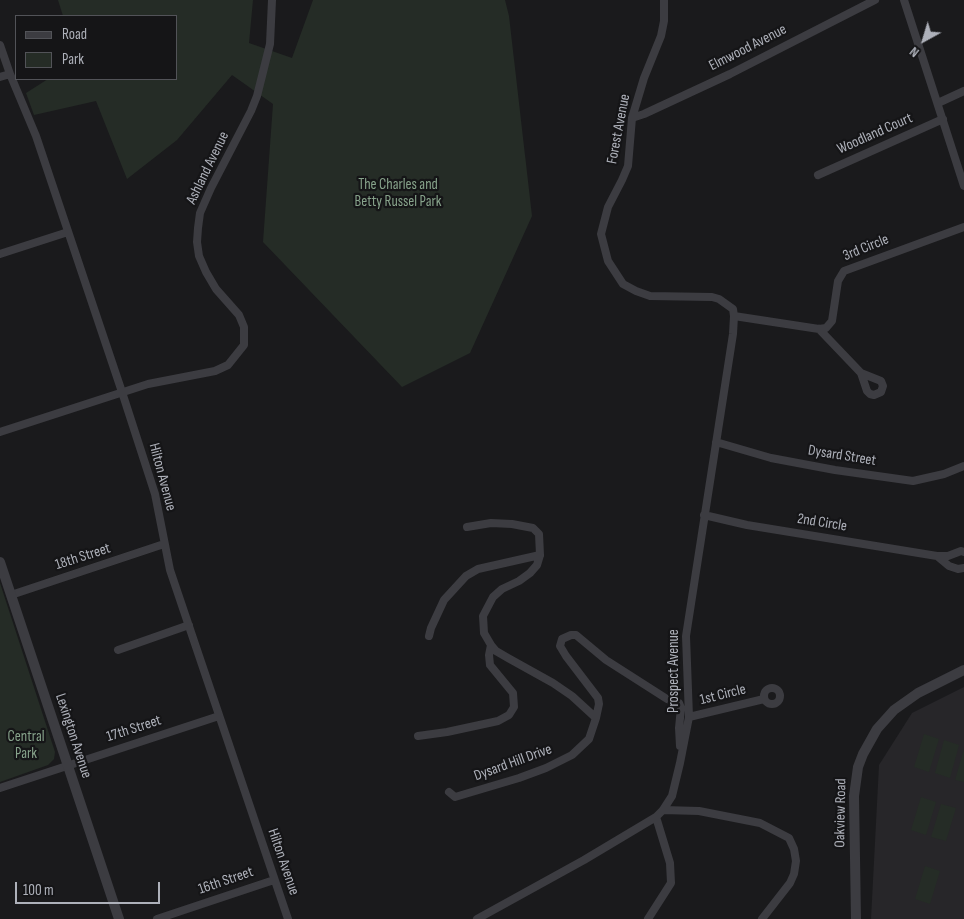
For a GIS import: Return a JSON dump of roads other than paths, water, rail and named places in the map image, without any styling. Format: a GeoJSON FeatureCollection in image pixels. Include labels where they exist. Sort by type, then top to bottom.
{"type":"FeatureCollection","features":[{"type":"Feature","properties":{"kind":"street","name":"Ashland Avenue"},"geometry":{"type":"LineString","coordinates":[[0,432],[148,384],[215,371],[228,365],[244,345],[244,327],[239,315],[216,289],[199,256],[198,228],[200,213],[211,188],[257,96],[270,44],[272,0]]}},
{"type":"Feature","properties":{"kind":"street","name":"Forest Avenue"},"geometry":{"type":"LineString","coordinates":[[664,0],[664,21],[661,36],[644,78],[632,118],[628,166],[608,207],[600,234],[608,261],[623,284],[650,296],[712,297],[719,299],[733,309],[734,316]]}},
{"type":"Feature","properties":{"kind":"street","name":"Elmwood Avenue"},"geometry":{"type":"LineString","coordinates":[[632,118],[730,74],[876,0]]}},
{"type":"Feature","properties":{"kind":"street"},"geometry":{"type":"LineString","coordinates":[[904,0],[964,186]]}},
{"type":"Feature","properties":{"kind":"street","name":"Hilton Avenue"},"geometry":{"type":"LineString","coordinates":[[0,45],[36,136],[122,392],[155,494],[170,570],[288,919]]}},
{"type":"Feature","properties":{"kind":"street"},"geometry":{"type":"LineString","coordinates":[[0,77],[10,74]]}},
{"type":"Feature","properties":{"kind":"street"},"geometry":{"type":"LineString","coordinates":[[938,103],[964,91]]}},
{"type":"Feature","properties":{"kind":"street","name":"Woodland Court"},"geometry":{"type":"LineString","coordinates":[[818,175],[943,119]]}},
{"type":"Feature","properties":{"kind":"street","name":"3rd Circle"},"geometry":{"type":"LineString","coordinates":[[819,329],[826,328],[830,324],[834,313],[838,281],[844,271],[964,227]]}},
{"type":"Feature","properties":{"kind":"street"},"geometry":{"type":"LineString","coordinates":[[0,254],[68,232]]}},
{"type":"Feature","properties":{"kind":"street"},"geometry":{"type":"LineString","coordinates":[[734,316],[819,329],[861,373]]}},
{"type":"Feature","properties":{"kind":"street","name":"Prospect Avenue"},"geometry":{"type":"LineString","coordinates":[[477,919],[584,860],[656,817],[672,796],[688,717],[686,636],[733,334],[734,316]]}},
{"type":"Feature","properties":{"kind":"street","name":"Dysard Street"},"geometry":{"type":"LineString","coordinates":[[716,442],[771,458],[913,482],[944,474],[964,466]]}},
{"type":"Feature","properties":{"kind":"street","name":"2nd Circle"},"geometry":{"type":"LineString","coordinates":[[704,515],[747,525],[937,556],[948,556],[961,551],[964,552]]}},
{"type":"Feature","properties":{"kind":"street"},"geometry":{"type":"LineString","coordinates":[[467,527],[505,523],[533,528],[539,534],[540,555],[537,565],[519,581],[502,589],[493,597],[485,610],[482,625],[484,634],[496,650],[553,683],[572,696],[596,718]]}},
{"type":"Feature","properties":{"kind":"street","name":"18th Street"},"geometry":{"type":"LineString","coordinates":[[11,595],[164,544]]}},
{"type":"Feature","properties":{"kind":"street"},"geometry":{"type":"LineString","coordinates":[[429,636],[430,628],[444,600],[466,576],[478,570],[540,555]]}},
{"type":"Feature","properties":{"kind":"street","name":"2nd Circle"},"geometry":{"type":"LineString","coordinates":[[937,556],[949,566],[958,570],[964,568]]}},
{"type":"Feature","properties":{"kind":"street","name":"Lexington Avenue"},"geometry":{"type":"LineString","coordinates":[[0,562],[119,919]]}},
{"type":"Feature","properties":{"kind":"street"},"geometry":{"type":"LineString","coordinates":[[118,650],[189,625]]}},
{"type":"Feature","properties":{"kind":"street","name":"Dysard Hill Drive"},"geometry":{"type":"LineString","coordinates":[[450,792],[455,797],[511,781],[546,768],[572,755],[589,739],[596,718],[599,704],[598,698],[560,646],[562,639],[571,634],[576,635],[606,660],[666,699],[679,703],[682,708],[679,728],[680,764]]}},
{"type":"Feature","properties":{"kind":"street"},"geometry":{"type":"LineString","coordinates":[[418,736],[498,721],[509,715],[514,707],[513,693],[490,665],[491,645]]}},
{"type":"Feature","properties":{"kind":"street","name":"Oakview Road"},"geometry":{"type":"LineString","coordinates":[[856,919],[854,796],[858,768],[863,754],[877,729],[894,710],[918,693],[964,670]]}},
{"type":"Feature","properties":{"kind":"street","name":"1st Circle"},"geometry":{"type":"LineString","coordinates":[[688,717],[764,699]]}},
{"type":"Feature","properties":{"kind":"street","name":"17th Street"},"geometry":{"type":"LineString","coordinates":[[0,788],[219,716]]}},
{"type":"Feature","properties":{"kind":"street"},"geometry":{"type":"LineString","coordinates":[[663,810],[699,811],[752,822],[789,838],[794,849],[796,861],[794,874],[790,883],[762,919]]}},
{"type":"Feature","properties":{"kind":"street"},"geometry":{"type":"LineString","coordinates":[[648,919],[671,883],[670,863],[656,817]]}},
{"type":"Feature","properties":{"kind":"street","name":"16th Street"},"geometry":{"type":"LineString","coordinates":[[157,919],[274,880]]}},
{"type":"Feature","properties":{"kind":"park label","name":"The Charles and Betty Russel Park"},"geometry":{"type":"Point","coordinates":[398,194]}},
{"type":"Feature","properties":{"kind":"park label","name":"Central Park"},"geometry":{"type":"Point","coordinates":[26,746]}}]}
